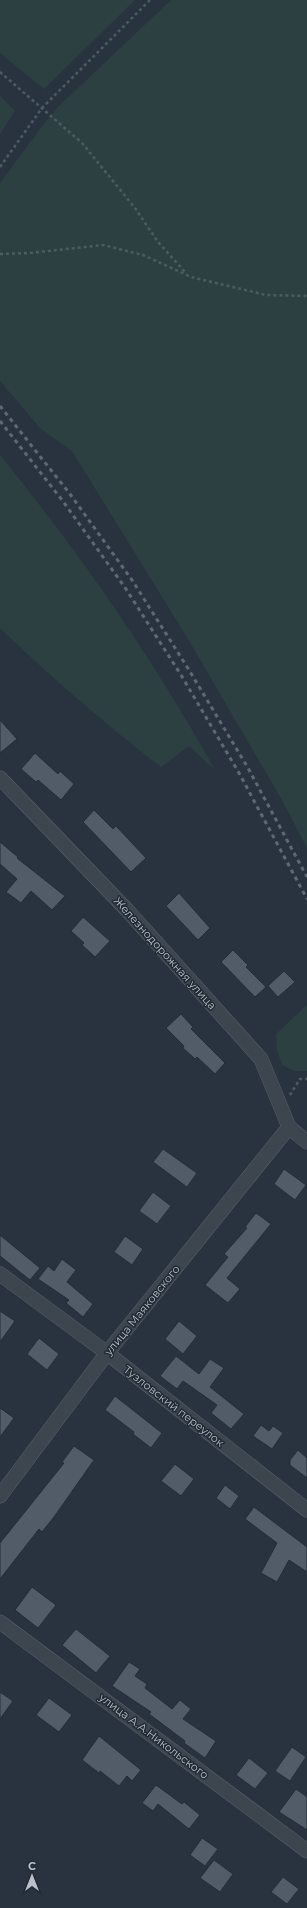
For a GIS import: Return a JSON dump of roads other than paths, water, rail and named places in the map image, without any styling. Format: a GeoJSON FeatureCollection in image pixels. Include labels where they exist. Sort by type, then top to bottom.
{"type":"FeatureCollection","features":[{"type":"Feature","properties":{"kind":"street","name":"Железнодорожная улица"},"geometry":{"type":"LineString","coordinates":[[0,778],[127,910],[261,1059],[289,1127],[307,1142]]}},
{"type":"Feature","properties":{"kind":"street","name":"улица Маяковского"},"geometry":{"type":"LineString","coordinates":[[0,1496],[107,1353],[289,1127]]}},
{"type":"Feature","properties":{"kind":"street","name":"Тузловский переулок"},"geometry":{"type":"LineString","coordinates":[[0,1274],[107,1353],[307,1510]]}},
{"type":"Feature","properties":{"kind":"street","name":"улица А.А.Никольского"},"geometry":{"type":"LineString","coordinates":[[0,1622],[307,1851]]}},
{"type":"Feature","properties":{"kind":"railway"},"geometry":{"type":"LineString","coordinates":[[0,406],[70,494],[132,580],[189,670],[248,768],[307,877]]}},
{"type":"Feature","properties":{"kind":"railway"},"geometry":{"type":"LineString","coordinates":[[0,421],[62,500],[124,586],[181,675],[239,773],[307,899]]}}]}
